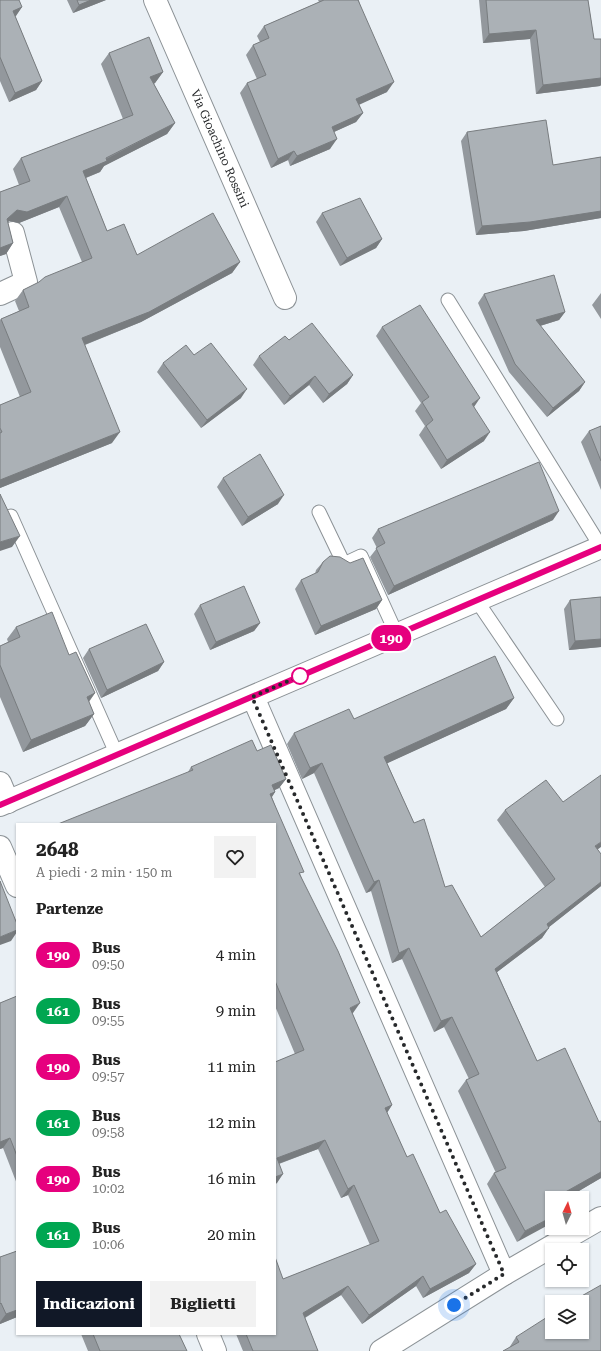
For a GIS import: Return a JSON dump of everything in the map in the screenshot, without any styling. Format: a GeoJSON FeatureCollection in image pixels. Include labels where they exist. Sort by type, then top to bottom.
{"type":"FeatureCollection","features":[{"type":"Feature","properties":{"kind":"street","name":"Via Gioachino Rossini"},"geometry":{"type":"LineString","coordinates":[[155,0],[285,298]]}},
{"type":"Feature","properties":{"kind":"street"},"geometry":{"type":"LineString","coordinates":[[0,294],[26,282],[13,233]]}},
{"type":"Feature","properties":{"kind":"street"},"geometry":{"type":"LineString","coordinates":[[3,796],[117,755],[601,547]]}},
{"type":"Feature","properties":{"kind":"street"},"geometry":{"type":"LineString","coordinates":[[252,697],[504,1274]]}},
{"type":"Feature","properties":{"kind":"street"},"geometry":{"type":"LineString","coordinates":[[0,847],[16,884]]}},
{"type":"Feature","properties":{"kind":"street"},"geometry":{"type":"LineString","coordinates":[[381,1351],[504,1274],[601,1218]]}},
{"type":"Feature","properties":{"kind":"street"},"geometry":{"type":"LineString","coordinates":[[208,1335],[215,1351]]}},
{"type":"Feature","properties":{"kind":"lane"},"geometry":{"type":"LineString","coordinates":[[448,300],[601,547]]}},
{"type":"Feature","properties":{"kind":"lane"},"geometry":{"type":"LineString","coordinates":[[319,512],[344,564],[361,556],[396,635]]}},
{"type":"Feature","properties":{"kind":"lane"},"geometry":{"type":"LineString","coordinates":[[11,516],[117,755]]}},
{"type":"Feature","properties":{"kind":"lane"},"geometry":{"type":"LineString","coordinates":[[477,601],[557,719]]}},
{"type":"Feature","properties":{"kind":"building"},"geometry":{"type":"Polygon","coordinates":[[[0,0],[19,0],[22,7],[13,11],[42,81],[15,93],[0,57],[0,0]]]}},
{"type":"Feature","properties":{"kind":"building"},"geometry":{"type":"Polygon","coordinates":[[[77,0],[91,0],[79,5],[77,0]]]}},
{"type":"Feature","properties":{"kind":"building"},"geometry":{"type":"Polygon","coordinates":[[[324,0],[358,0],[394,82],[356,99],[363,113],[332,127],[337,139],[297,156],[294,151],[278,159],[247,83],[266,75],[253,45],[269,38],[264,26],[324,0]]]}},
{"type":"Feature","properties":{"kind":"building"},"geometry":{"type":"Polygon","coordinates":[[[486,0],[588,0],[594,39],[601,39],[601,78],[543,85],[536,30],[489,34],[486,0]]]}},
{"type":"Feature","properties":{"kind":"building"},"geometry":{"type":"Polygon","coordinates":[[[149,37],[163,72],[150,77],[175,123],[106,158],[107,161],[83,171],[107,231],[124,224],[137,255],[213,213],[240,262],[149,312],[82,338],[120,432],[0,480],[0,433],[2,432],[0,428],[0,405],[31,392],[1,319],[29,307],[23,290],[39,282],[45,277],[92,258],[67,196],[27,212],[17,210],[7,219],[13,243],[0,248],[0,192],[30,181],[21,158],[133,115],[109,53],[149,37]]]}},
{"type":"Feature","properties":{"kind":"building"},"geometry":{"type":"Polygon","coordinates":[[[546,120],[553,165],[601,157],[601,211],[530,222],[482,226],[467,132],[546,120]]]}},
{"type":"Feature","properties":{"kind":"building"},"geometry":{"type":"Polygon","coordinates":[[[360,198],[382,239],[347,258],[322,213],[360,198]]]}},
{"type":"Feature","properties":{"kind":"building"},"geometry":{"type":"Polygon","coordinates":[[[554,275],[565,312],[536,320],[585,382],[553,408],[515,364],[484,294],[554,275]]]}},
{"type":"Feature","properties":{"kind":"building"},"geometry":{"type":"Polygon","coordinates":[[[420,305],[480,398],[472,404],[490,432],[447,460],[426,426],[433,420],[422,402],[429,397],[382,327],[420,305]]]}},
{"type":"Feature","properties":{"kind":"building"},"geometry":{"type":"Polygon","coordinates":[[[312,323],[353,375],[329,394],[315,376],[290,396],[259,356],[285,336],[289,340],[312,323]]]}},
{"type":"Feature","properties":{"kind":"building"},"geometry":{"type":"Polygon","coordinates":[[[211,343],[247,389],[207,420],[163,363],[186,345],[194,355],[211,343]]]}},
{"type":"Feature","properties":{"kind":"building"},"geometry":{"type":"Polygon","coordinates":[[[601,426],[601,461],[589,431],[601,426]]]}},
{"type":"Feature","properties":{"kind":"building"},"geometry":{"type":"Polygon","coordinates":[[[260,454],[284,495],[248,517],[223,478],[260,454]]]}},
{"type":"Feature","properties":{"kind":"building"},"geometry":{"type":"Polygon","coordinates":[[[539,462],[559,511],[394,586],[376,548],[385,543],[378,529],[539,462]]]}},
{"type":"Feature","properties":{"kind":"building"},"geometry":{"type":"Polygon","coordinates":[[[0,494],[20,536],[0,542],[0,494]]]}},
{"type":"Feature","properties":{"kind":"building"},"geometry":{"type":"Polygon","coordinates":[[[330,556],[340,557],[350,563],[363,558],[382,600],[321,626],[301,580],[318,572],[323,562],[330,556]]]}},
{"type":"Feature","properties":{"kind":"building"},"geometry":{"type":"Polygon","coordinates":[[[244,586],[260,623],[216,642],[200,605],[244,586]]]}},
{"type":"Feature","properties":{"kind":"building"},"geometry":{"type":"Polygon","coordinates":[[[601,597],[601,639],[575,641],[570,600],[601,597]]]}},
{"type":"Feature","properties":{"kind":"building"},"geometry":{"type":"Polygon","coordinates":[[[52,612],[69,655],[76,652],[95,693],[87,697],[94,714],[31,740],[0,665],[0,646],[20,637],[16,627],[52,612]]]}},
{"type":"Feature","properties":{"kind":"building"},"geometry":{"type":"Polygon","coordinates":[[[146,624],[164,662],[107,690],[89,649],[146,624]]]}},
{"type":"Feature","properties":{"kind":"building"},"geometry":{"type":"Polygon","coordinates":[[[495,656],[514,698],[384,757],[414,823],[424,819],[445,887],[452,885],[481,937],[555,879],[505,810],[546,780],[563,802],[601,775],[601,842],[595,846],[601,854],[601,882],[547,924],[549,928],[495,969],[537,1061],[565,1048],[599,1122],[601,1121],[601,1172],[567,1191],[545,1191],[545,1221],[525,1231],[494,1173],[506,1168],[466,1080],[479,1074],[452,1017],[441,1021],[409,948],[399,953],[379,880],[374,882],[322,763],[310,768],[294,733],[349,709],[354,719],[495,656]]]}},
{"type":"Feature","properties":{"kind":"building"},"geometry":{"type":"Polygon","coordinates":[[[252,740],[257,751],[271,745],[286,779],[272,785],[275,792],[270,794],[304,872],[299,873],[338,951],[360,1003],[350,1008],[392,1105],[385,1108],[407,1157],[413,1154],[440,1213],[446,1210],[476,1264],[430,1289],[423,1276],[369,1315],[348,1286],[303,1313],[318,1351],[253,1351],[246,1335],[276,1335],[276,1260],[283,1279],[379,1241],[354,1185],[348,1189],[325,1140],[277,1158],[283,1174],[276,1177],[276,1062],[304,1050],[276,983],[276,823],[60,823],[193,770],[191,767],[252,740]]]}},
{"type":"Feature","properties":{"kind":"building"},"geometry":{"type":"Polygon","coordinates":[[[0,881],[16,921],[16,930],[0,937],[0,881]]]}},
{"type":"Feature","properties":{"kind":"building"},"geometry":{"type":"Polygon","coordinates":[[[16,996],[16,1153],[10,1138],[0,1142],[0,1003],[16,996]]]}},
{"type":"Feature","properties":{"kind":"building"},"geometry":{"type":"Polygon","coordinates":[[[16,1251],[16,1310],[6,1314],[1,1303],[0,1304],[0,1257],[16,1251]]]}},
{"type":"Feature","properties":{"kind":"building"},"geometry":{"type":"Polygon","coordinates":[[[601,1285],[601,1351],[503,1351],[519,1342],[516,1337],[545,1318],[545,1339],[589,1339],[589,1295],[583,1295],[601,1285]]]}},
{"type":"Feature","properties":{"kind":"building"},"geometry":{"type":"Polygon","coordinates":[[[93,1335],[179,1335],[187,1351],[100,1351],[93,1335]]]}},
{"type":"Feature","properties":{"kind":"bus line","name":"190"},"geometry":{"type":"LineString","coordinates":[[0,805],[601,547]]}},
{"type":"Feature","properties":{"kind":"route"},"geometry":{"type":"LineString","coordinates":[[300,676],[252,697],[504,1274],[454,1305]]}}]}
